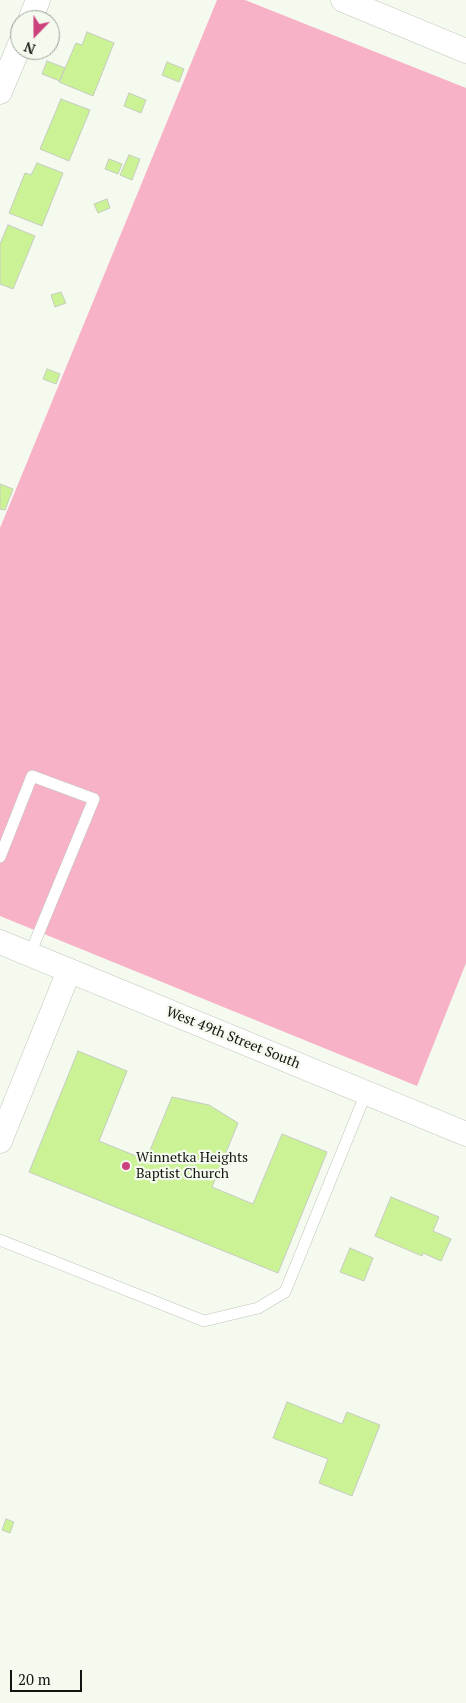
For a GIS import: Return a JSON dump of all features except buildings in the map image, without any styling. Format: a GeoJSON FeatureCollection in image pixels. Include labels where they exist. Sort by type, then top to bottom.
{"type":"FeatureCollection","features":[{"type":"Feature","properties":{"kind":"street"},"geometry":{"type":"LineString","coordinates":[[343,0],[466,51]]}},
{"type":"Feature","properties":{"kind":"street"},"geometry":{"type":"LineString","coordinates":[[0,92],[13,60]]}},
{"type":"Feature","properties":{"kind":"street","name":"West 49th Street South"},"geometry":{"type":"LineString","coordinates":[[0,942],[466,1134]]}},
{"type":"Feature","properties":{"kind":"street"},"geometry":{"type":"LineString","coordinates":[[0,1141],[69,971]]}},
{"type":"Feature","properties":{"kind":"lane"},"geometry":{"type":"LineString","coordinates":[[0,856],[32,776],[94,799],[30,954]]}},
{"type":"Feature","properties":{"kind":"lane"},"geometry":{"type":"LineString","coordinates":[[0,1240],[204,1321],[258,1308],[285,1292],[366,1093]]}},
{"type":"Feature","properties":{"kind":"shaded area"},"geometry":{"type":"Polygon","coordinates":[[[217,0],[245,0],[466,88],[466,963],[417,1086],[0,916],[0,528],[217,0]]]}},
{"type":"Feature","properties":{"kind":"place","name":"Winnetka Heights Baptist Church"},"geometry":{"type":"Point","coordinates":[126,1166]}}]}
